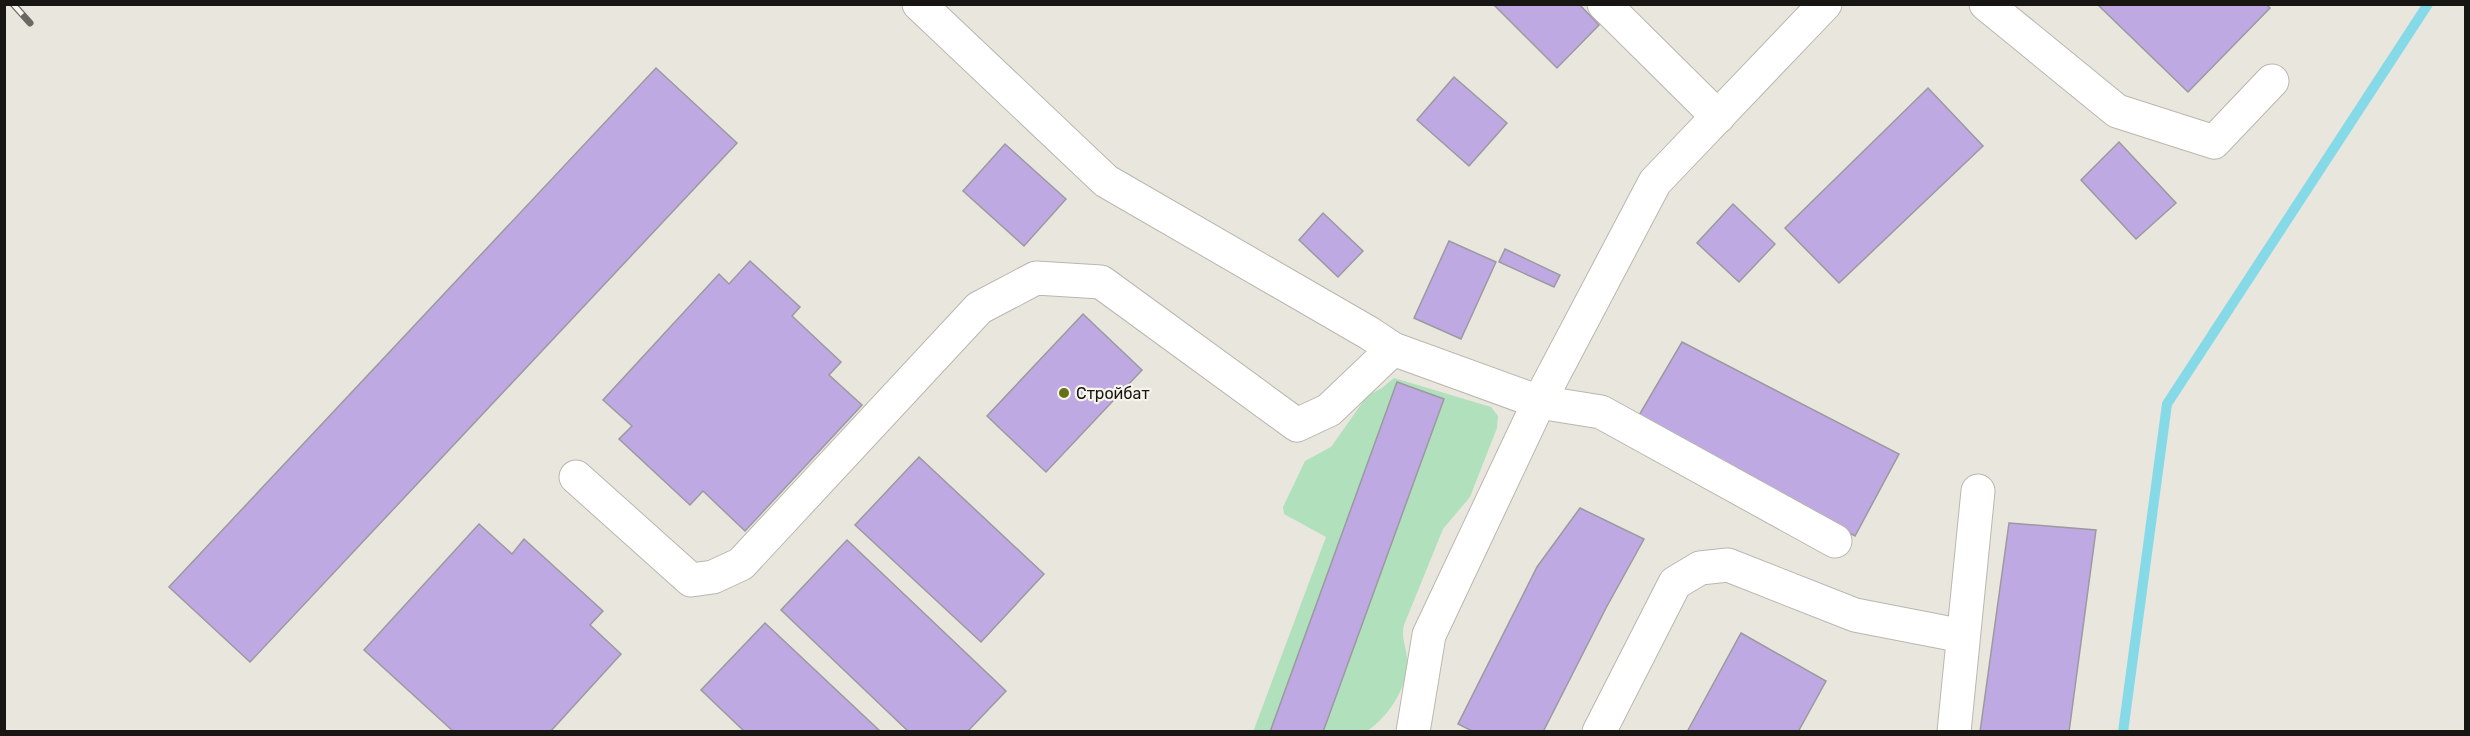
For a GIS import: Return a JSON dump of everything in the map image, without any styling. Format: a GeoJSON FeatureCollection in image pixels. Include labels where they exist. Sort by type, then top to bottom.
{"type":"FeatureCollection","features":[{"type":"Feature","properties":{"kind":"lane"},"geometry":{"type":"LineString","coordinates":[[919,4],[1106,181],[1393,349],[1539,402],[1601,412],[1834,541]]}},
{"type":"Feature","properties":{"kind":"lane"},"geometry":{"type":"LineString","coordinates":[[1604,4],[1718,117]]}},
{"type":"Feature","properties":{"kind":"lane"},"geometry":{"type":"LineString","coordinates":[[1413,732],[1429,635],[1539,402],[1655,182],[1825,4]]}},
{"type":"Feature","properties":{"kind":"lane"},"geometry":{"type":"LineString","coordinates":[[1991,5],[2117,111],[2214,142],[2272,81]]}},
{"type":"Feature","properties":{"kind":"lane"},"geometry":{"type":"LineString","coordinates":[[576,477],[691,580],[713,577],[741,564],[979,308],[1036,278],[1101,282],[1297,424],[1329,410],[1393,349]]}},
{"type":"Feature","properties":{"kind":"lane"},"geometry":{"type":"LineString","coordinates":[[1954,732],[1978,491]]}},
{"type":"Feature","properties":{"kind":"lane"},"geometry":{"type":"LineString","coordinates":[[1599,732],[1675,583],[1700,568],[1728,565],[1855,615],[1963,636]]}},
{"type":"Feature","properties":{"kind":"green space"},"geometry":{"type":"Polygon","coordinates":[[[1394,378],[1491,407],[1498,416],[1497,428],[1470,497],[1443,529],[1404,625],[1407,668],[1401,689],[1390,709],[1367,731],[1253,732],[1326,537],[1284,514],[1283,507],[1305,461],[1331,447],[1367,396],[1394,378]]]}},
{"type":"Feature","properties":{"kind":"building"},"geometry":{"type":"Polygon","coordinates":[[[1493,4],[1579,4],[1599,25],[1557,68],[1493,4]]]}},
{"type":"Feature","properties":{"kind":"building"},"geometry":{"type":"Polygon","coordinates":[[[2097,4],[2266,4],[2270,8],[2188,92],[2097,4]]]}},
{"type":"Feature","properties":{"kind":"building"},"geometry":{"type":"Polygon","coordinates":[[[656,68],[737,143],[250,662],[169,587],[656,68]]]}},
{"type":"Feature","properties":{"kind":"building"},"geometry":{"type":"Polygon","coordinates":[[[1454,77],[1507,123],[1469,166],[1417,120],[1454,77]]]}},
{"type":"Feature","properties":{"kind":"building"},"geometry":{"type":"Polygon","coordinates":[[[1928,88],[1983,146],[1839,283],[1785,228],[1928,88]]]}},
{"type":"Feature","properties":{"kind":"building"},"geometry":{"type":"Polygon","coordinates":[[[2119,142],[2176,203],[2136,239],[2081,180],[2119,142]]]}},
{"type":"Feature","properties":{"kind":"building"},"geometry":{"type":"Polygon","coordinates":[[[1005,144],[1066,199],[1024,246],[963,191],[1005,144]]]}},
{"type":"Feature","properties":{"kind":"building"},"geometry":{"type":"Polygon","coordinates":[[[1733,204],[1775,244],[1739,282],[1697,243],[1733,204]]]}},
{"type":"Feature","properties":{"kind":"building"},"geometry":{"type":"Polygon","coordinates":[[[1323,213],[1363,251],[1338,277],[1299,240],[1323,213]]]}},
{"type":"Feature","properties":{"kind":"building"},"geometry":{"type":"Polygon","coordinates":[[[1449,241],[1496,262],[1461,339],[1414,318],[1449,241]]]}},
{"type":"Feature","properties":{"kind":"building"},"geometry":{"type":"Polygon","coordinates":[[[1505,249],[1560,275],[1554,287],[1499,262],[1505,249]]]}},
{"type":"Feature","properties":{"kind":"building"},"geometry":{"type":"Polygon","coordinates":[[[750,261],[800,307],[792,316],[841,362],[829,375],[862,405],[745,531],[703,491],[690,505],[619,439],[632,426],[603,400],[719,274],[729,284],[750,261]]]}},
{"type":"Feature","properties":{"kind":"building","name":"Стройбат"},"geometry":{"type":"Polygon","coordinates":[[[1083,314],[1142,370],[1046,472],[987,416],[1083,314]]]}},
{"type":"Feature","properties":{"kind":"building"},"geometry":{"type":"Polygon","coordinates":[[[1682,342],[1899,454],[1855,536],[1638,417],[1682,342]]]}},
{"type":"Feature","properties":{"kind":"building"},"geometry":{"type":"Polygon","coordinates":[[[1397,382],[1444,399],[1323,732],[1270,732],[1397,382]]]}},
{"type":"Feature","properties":{"kind":"building"},"geometry":{"type":"Polygon","coordinates":[[[919,457],[1044,574],[981,642],[855,525],[919,457]]]}},
{"type":"Feature","properties":{"kind":"building"},"geometry":{"type":"Polygon","coordinates":[[[1580,508],[1644,539],[1543,732],[1474,732],[1458,724],[1537,567],[1580,508]]]}},
{"type":"Feature","properties":{"kind":"building"},"geometry":{"type":"Polygon","coordinates":[[[2009,523],[2096,530],[2069,732],[1980,732],[2009,523]]]}},
{"type":"Feature","properties":{"kind":"building"},"geometry":{"type":"Polygon","coordinates":[[[479,524],[512,554],[524,539],[603,611],[590,625],[621,654],[550,732],[454,732],[364,650],[479,524]]]}},
{"type":"Feature","properties":{"kind":"building"},"geometry":{"type":"Polygon","coordinates":[[[847,540],[1006,691],[967,732],[909,732],[781,610],[847,540]]]}},
{"type":"Feature","properties":{"kind":"building"},"geometry":{"type":"Polygon","coordinates":[[[765,623],[881,732],[745,732],[701,690],[765,623]]]}},
{"type":"Feature","properties":{"kind":"building"},"geometry":{"type":"Polygon","coordinates":[[[1741,633],[1826,681],[1798,732],[1687,732],[1741,633]]]}},
{"type":"Feature","properties":{"kind":"waterway"},"geometry":{"type":"LineString","coordinates":[[2123,732],[2167,404],[2428,4]]}},
{"type":"Feature","properties":{"kind":"railway"},"geometry":{"type":"LineString","coordinates":[[13,4],[30,23]]}},
{"type":"Feature","properties":{"kind":"place","name":"Стройбат"},"geometry":{"type":"Point","coordinates":[1064,393]}}]}
